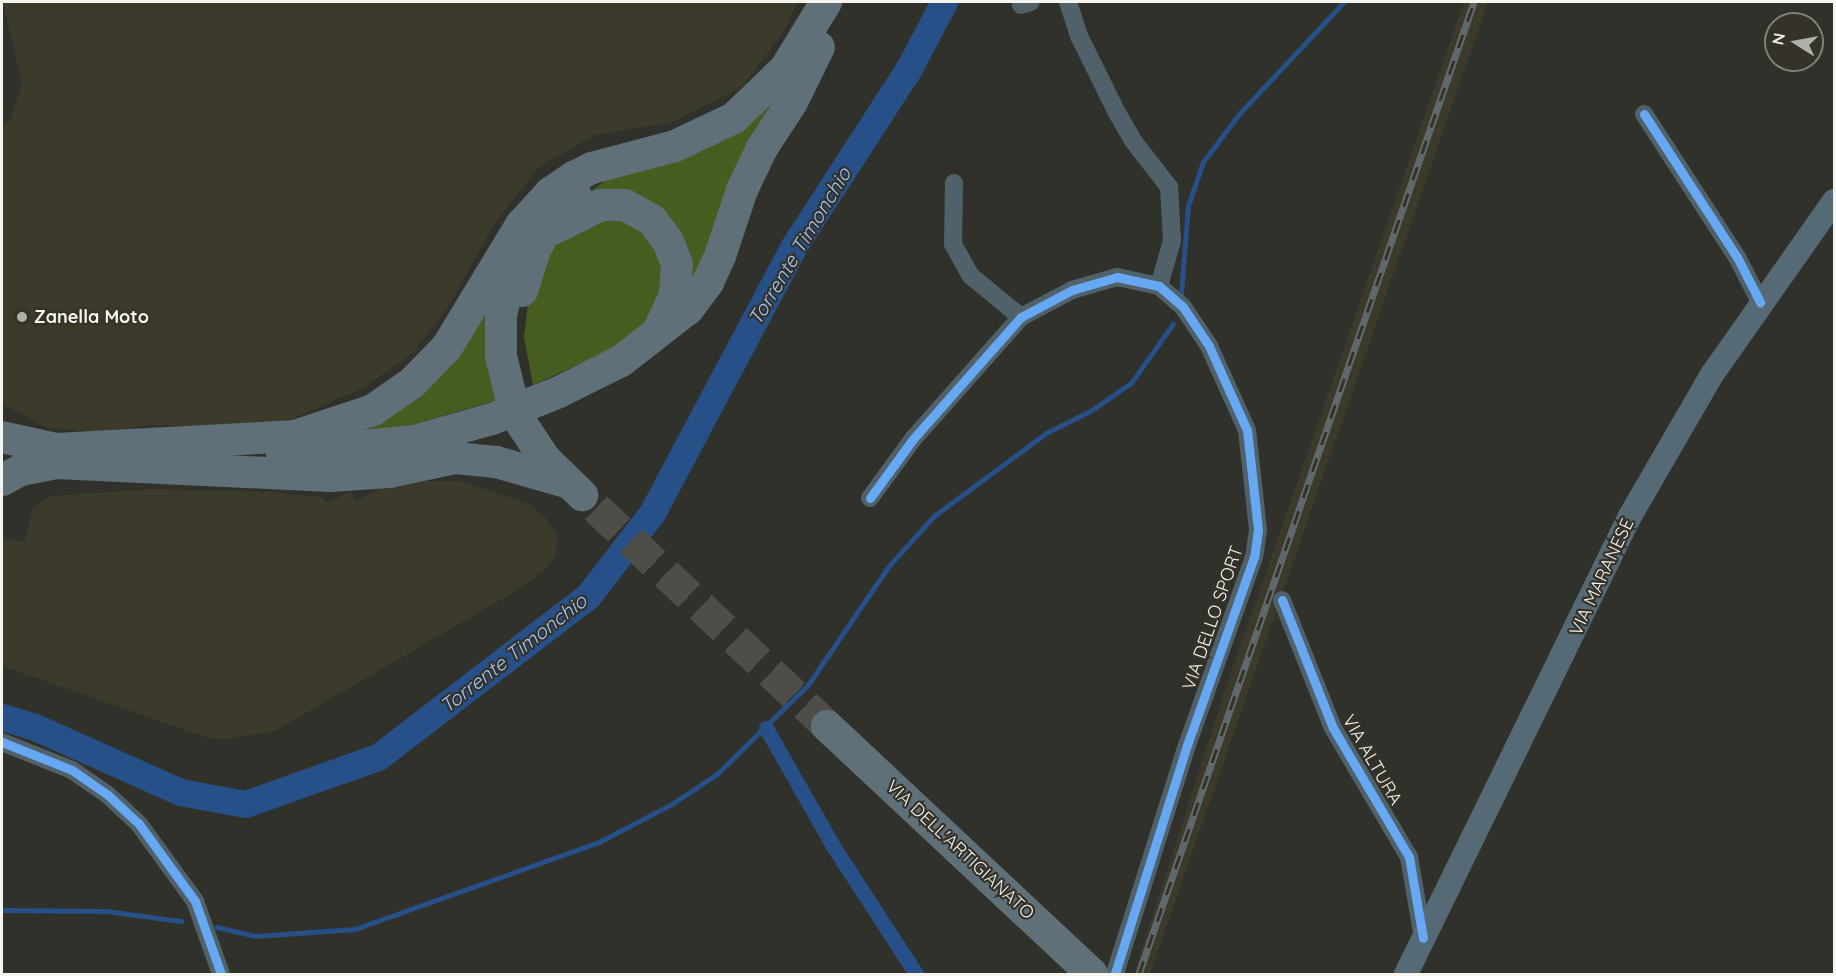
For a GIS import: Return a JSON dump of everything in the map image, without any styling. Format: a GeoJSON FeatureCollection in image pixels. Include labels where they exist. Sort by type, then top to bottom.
{"type":"FeatureCollection","features":[{"type":"Feature","properties":{"kind":"highway"},"geometry":{"type":"LineString","coordinates":[[2,480],[56,456],[295,436],[373,410],[412,383],[447,347],[521,225],[550,192],[574,177],[612,160],[702,135],[734,118],[760,97],[805,41],[826,2]]}},
{"type":"Feature","properties":{"kind":"highway"},"geometry":{"type":"LineString","coordinates":[[56,456],[276,454],[353,449],[414,441],[492,419],[597,374],[652,340],[688,309],[708,282],[742,190],[762,148],[792,102],[837,2]]}},
{"type":"Feature","properties":{"kind":"highway"},"geometry":{"type":"LineString","coordinates":[[583,496],[538,427],[514,356],[516,316],[535,250],[554,215],[570,198],[642,152]]}},
{"type":"Feature","properties":{"kind":"highway"},"geometry":{"type":"LineString","coordinates":[[574,177],[535,220],[518,250],[501,315],[501,346],[515,414],[545,459],[583,496]]}},
{"type":"Feature","properties":{"kind":"highway"},"geometry":{"type":"LineString","coordinates":[[535,250],[557,224],[601,205],[625,205],[652,220],[669,241],[677,264],[675,295],[668,315],[652,340]]}},
{"type":"Feature","properties":{"kind":"highway"},"geometry":{"type":"LineString","coordinates":[[2,436],[56,456],[108,463],[330,476],[389,472],[455,458],[496,462],[583,496]]}},
{"type":"Feature","properties":{"kind":"highway","name":"VIA DELL'ARTIGIANATO"},"geometry":{"type":"LineString","coordinates":[[827,726],[1092,974]]}},
{"type":"Feature","properties":{"kind":"main road","name":"VIA MARANESE"},"geometry":{"type":"LineString","coordinates":[[1406,975],[1526,736],[1630,516],[1711,376],[1760,302],[1834,201]]}},
{"type":"Feature","properties":{"kind":"street"},"geometry":{"type":"LineString","coordinates":[[870,498],[913,439],[1021,317],[1072,290],[1118,277],[1171,296],[1172,241],[1169,187],[1134,142],[1116,111],[1079,36],[1068,2]]}},
{"type":"Feature","properties":{"kind":"street"},"geometry":{"type":"LineString","coordinates":[[1644,114],[1737,257],[1760,302]]}},
{"type":"Feature","properties":{"kind":"street"},"geometry":{"type":"LineString","coordinates":[[954,183],[953,244],[971,276],[1021,317]]}},
{"type":"Feature","properties":{"kind":"street","name":"VIA DELLO SPORT"},"geometry":{"type":"LineString","coordinates":[[1115,975],[1187,745],[1254,557],[1258,530],[1247,430],[1209,346],[1171,296]]}},
{"type":"Feature","properties":{"kind":"street","name":"VIA ALTURA"},"geometry":{"type":"LineString","coordinates":[[1282,600],[1333,728],[1409,857],[1423,938]]}},
{"type":"Feature","properties":{"kind":"street"},"geometry":{"type":"LineString","coordinates":[[2,742],[72,770],[108,795],[139,824],[195,901],[221,975]]}},
{"type":"Feature","properties":{"kind":"shaded area"},"geometry":{"type":"Polygon","coordinates":[[[3,2],[797,2],[785,30],[741,88],[669,123],[595,135],[539,167],[494,224],[449,306],[413,353],[363,388],[294,418],[243,427],[149,425],[110,432],[47,428],[2,404],[2,125],[10,120],[22,85],[3,2]]]}},
{"type":"Feature","properties":{"kind":"shaded area"},"geometry":{"type":"Polygon","coordinates":[[[1464,2],[1488,2],[1150,974],[1134,974],[1223,696],[1464,2]]]}},
{"type":"Feature","properties":{"kind":"shaded area"},"geometry":{"type":"Polygon","coordinates":[[[423,481],[461,481],[529,504],[546,518],[557,535],[556,554],[548,567],[524,586],[275,731],[229,739],[208,738],[2,666],[2,538],[25,542],[32,509],[50,496],[151,489],[272,492],[322,497],[328,503],[350,491],[357,502],[376,490],[423,481]]]}},
{"type":"Feature","properties":{"kind":"green space"},"geometry":{"type":"Polygon","coordinates":[[[781,94],[685,299],[685,257],[582,197],[605,181],[781,94]]]}},
{"type":"Feature","properties":{"kind":"green space"},"geometry":{"type":"Polygon","coordinates":[[[628,216],[649,229],[670,273],[649,324],[621,345],[533,385],[524,337],[528,304],[554,244],[576,225],[628,216]]]}},
{"type":"Feature","properties":{"kind":"green space"},"geometry":{"type":"Polygon","coordinates":[[[488,311],[498,400],[403,427],[335,435],[476,328],[488,311]]]}},
{"type":"Feature","properties":{"kind":"waterway","name":"Torrente Timonchio"},"geometry":{"type":"LineString","coordinates":[[2,717],[35,727],[180,792],[245,804],[378,757],[588,596],[652,513],[794,246],[908,70],[944,2]]}},
{"type":"Feature","properties":{"kind":"waterway"},"geometry":{"type":"LineString","coordinates":[[1181,294],[1188,206],[1203,162],[1240,113],[1344,2]]}},
{"type":"Feature","properties":{"kind":"waterway"},"geometry":{"type":"LineString","coordinates":[[217,927],[255,936],[355,929],[599,842],[672,804],[717,774],[808,685],[889,566],[934,516],[1046,433],[1092,410],[1131,383],[1173,324]]}},
{"type":"Feature","properties":{"kind":"waterway"},"geometry":{"type":"LineString","coordinates":[[766,728],[833,846],[916,974]]}},
{"type":"Feature","properties":{"kind":"waterway"},"geometry":{"type":"LineString","coordinates":[[2,910],[106,911],[181,921]]}},
{"type":"Feature","properties":{"kind":"tunnel"},"geometry":{"type":"LineString","coordinates":[[596,508],[827,726]]}},
{"type":"Feature","properties":{"kind":"railway"},"geometry":{"type":"LineString","coordinates":[[1139,974],[1474,2]]}},
{"type":"Feature","properties":{"kind":"cycle path"},"geometry":{"type":"LineString","coordinates":[[1644,114],[1737,257],[1760,302]]}},
{"type":"Feature","properties":{"kind":"cycle path"},"geometry":{"type":"LineString","coordinates":[[870,498],[913,439],[1021,317],[1072,290],[1117,277],[1159,286],[1183,307],[1209,346],[1247,430],[1258,530],[1254,557],[1187,745],[1115,974]]}},
{"type":"Feature","properties":{"kind":"cycle path"},"geometry":{"type":"LineString","coordinates":[[1282,600],[1333,728],[1409,857],[1423,938]]}},
{"type":"Feature","properties":{"kind":"cycle path"},"geometry":{"type":"LineString","coordinates":[[2,742],[72,770],[108,795],[139,824],[195,901],[221,974]]}},
{"type":"Feature","properties":{"kind":"place","name":"Zanella Moto"},"geometry":{"type":"Point","coordinates":[22,317]}}]}
